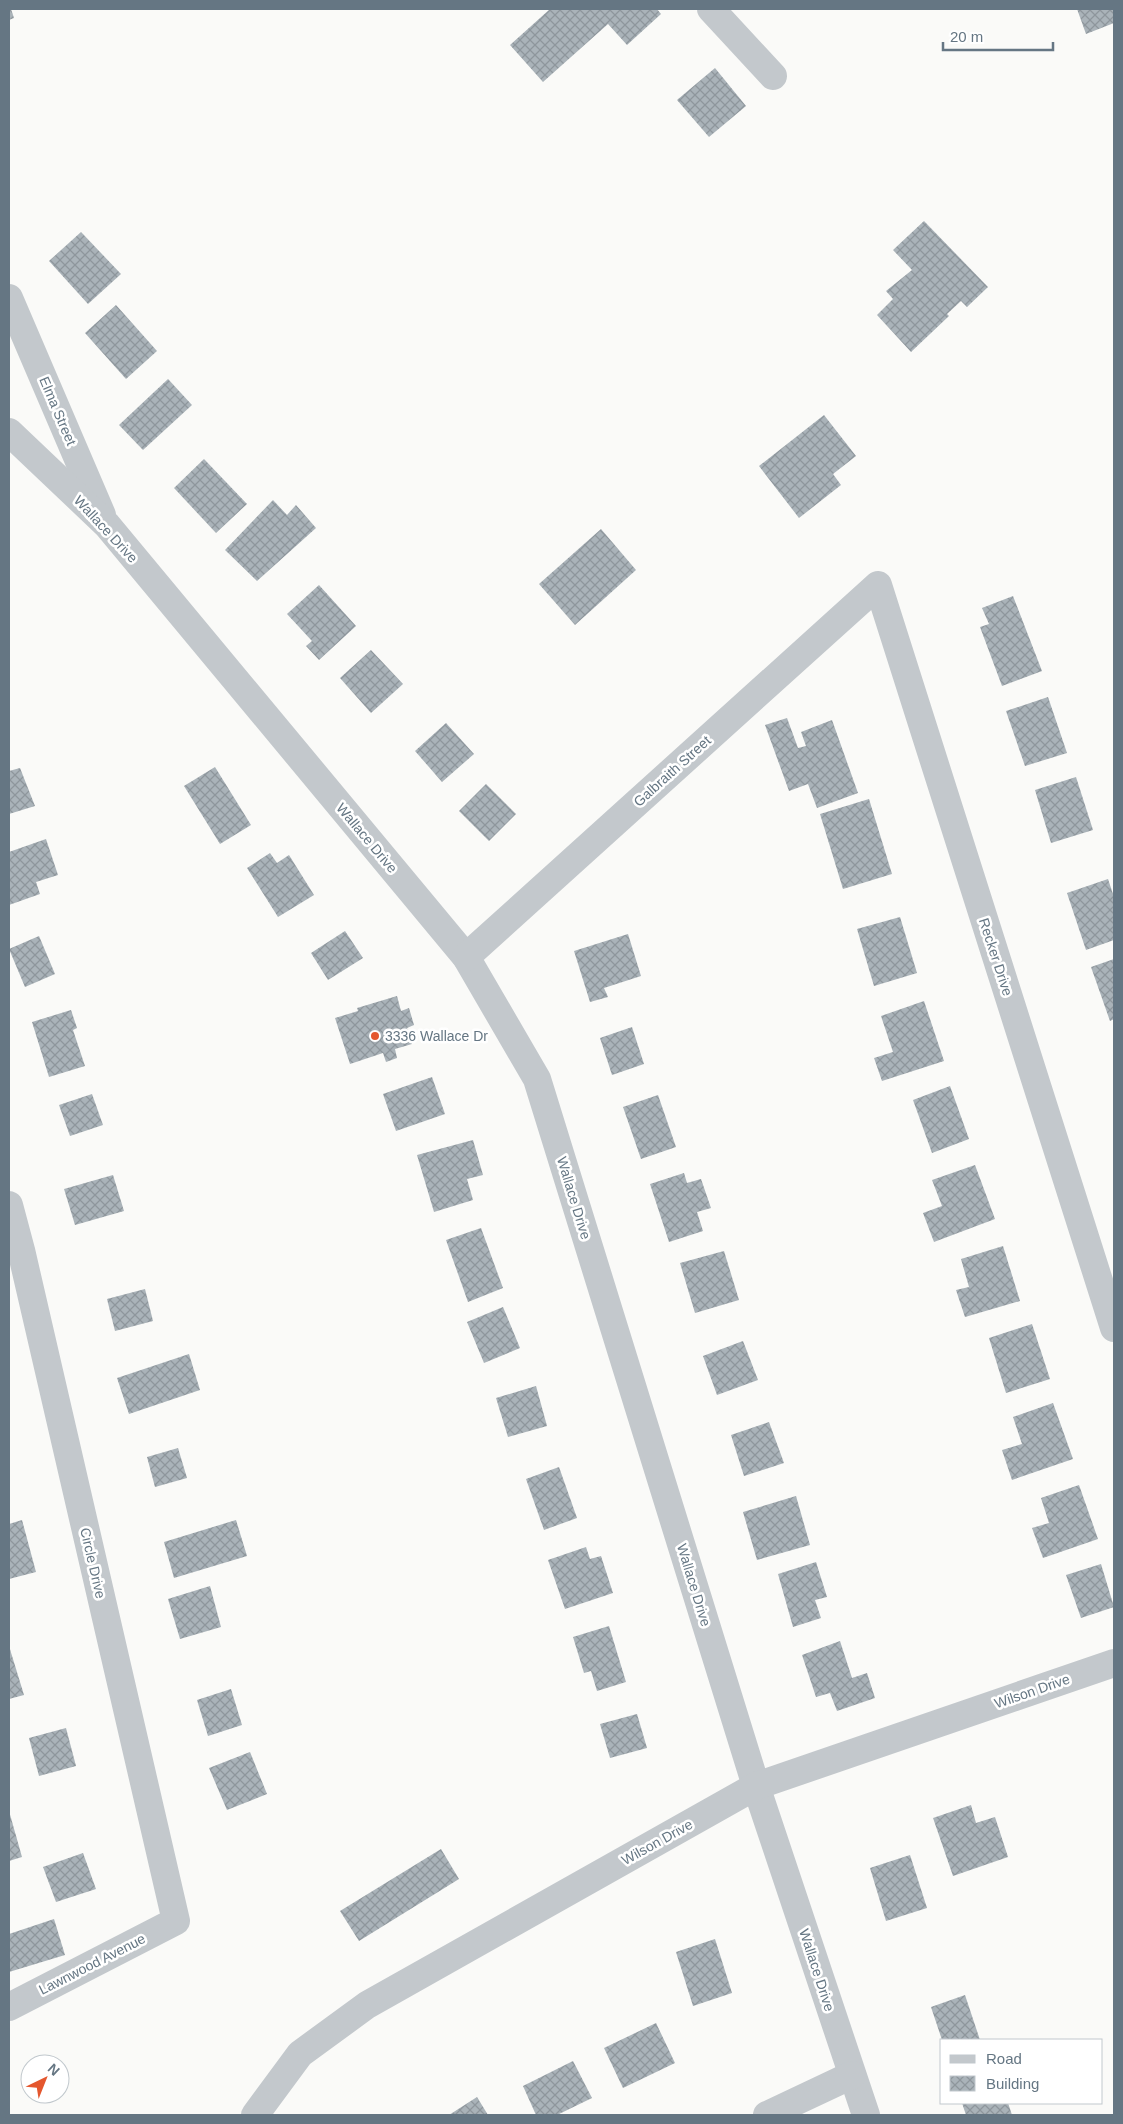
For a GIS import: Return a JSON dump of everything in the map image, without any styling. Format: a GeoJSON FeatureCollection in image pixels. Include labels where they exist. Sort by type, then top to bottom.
{"type":"FeatureCollection","features":[{"type":"Feature","properties":{"kind":"street"},"geometry":{"type":"LineString","coordinates":[[711,9],[773,76]]}},
{"type":"Feature","properties":{"kind":"street","name":"Elma Street"},"geometry":{"type":"LineString","coordinates":[[9,298],[106,525]]}},
{"type":"Feature","properties":{"kind":"street","name":"Wallace Drive"},"geometry":{"type":"LineString","coordinates":[[9,432],[106,525],[466,957],[537,1079],[756,1786],[866,2115]]}},
{"type":"Feature","properties":{"kind":"street","name":"Galbraith Street"},"geometry":{"type":"LineString","coordinates":[[466,957],[878,585]]}},
{"type":"Feature","properties":{"kind":"street","name":"Recker Drive"},"geometry":{"type":"LineString","coordinates":[[878,585],[1114,1328]]}},
{"type":"Feature","properties":{"kind":"street","name":"Circle Drive"},"geometry":{"type":"LineString","coordinates":[[9,1205],[15,1252],[176,1922]]}},
{"type":"Feature","properties":{"kind":"street","name":"Wilson Drive"},"geometry":{"type":"LineString","coordinates":[[255,2115],[300,2054],[367,2004],[756,1786],[1114,1663]]}},
{"type":"Feature","properties":{"kind":"street","name":"Lawnwood Avenue"},"geometry":{"type":"LineString","coordinates":[[9,2007],[176,1922]]}},
{"type":"Feature","properties":{"kind":"street"},"geometry":{"type":"LineString","coordinates":[[768,2115],[852,2075]]}},
{"type":"Feature","properties":{"kind":"building"},"geometry":{"type":"Polygon","coordinates":[[[9,9],[11,9],[14,18],[9,20],[9,9]]]}},
{"type":"Feature","properties":{"kind":"building"},"geometry":{"type":"Polygon","coordinates":[[[550,9],[657,9],[661,14],[627,45],[608,24],[543,82],[510,45],[550,9]]]}},
{"type":"Feature","properties":{"kind":"building"},"geometry":{"type":"Polygon","coordinates":[[[1077,9],[1114,9],[1114,23],[1086,34],[1077,9]]]}},
{"type":"Feature","properties":{"kind":"building"},"geometry":{"type":"Polygon","coordinates":[[[715,68],[746,106],[709,137],[677,100],[715,68]]]}},
{"type":"Feature","properties":{"kind":"building"},"geometry":{"type":"Polygon","coordinates":[[[924,221],[988,287],[967,307],[961,301],[947,314],[949,316],[911,352],[877,315],[893,299],[886,291],[912,270],[893,250],[924,221]]]}},
{"type":"Feature","properties":{"kind":"building"},"geometry":{"type":"Polygon","coordinates":[[[81,232],[121,274],[88,304],[49,261],[81,232]]]}},
{"type":"Feature","properties":{"kind":"building"},"geometry":{"type":"Polygon","coordinates":[[[116,305],[157,351],[126,379],[85,333],[116,305]]]}},
{"type":"Feature","properties":{"kind":"building"},"geometry":{"type":"Polygon","coordinates":[[[168,379],[192,405],[143,450],[119,425],[168,379]]]}},
{"type":"Feature","properties":{"kind":"building"},"geometry":{"type":"Polygon","coordinates":[[[824,415],[856,456],[833,474],[841,485],[799,518],[759,466],[824,415]]]}},
{"type":"Feature","properties":{"kind":"building"},"geometry":{"type":"Polygon","coordinates":[[[204,459],[247,504],[216,533],[174,488],[204,459]]]}},
{"type":"Feature","properties":{"kind":"building"},"geometry":{"type":"Polygon","coordinates":[[[273,500],[287,515],[296,505],[316,528],[257,581],[225,550],[273,500]]]}},
{"type":"Feature","properties":{"kind":"building"},"geometry":{"type":"Polygon","coordinates":[[[601,529],[636,570],[575,625],[539,584],[601,529]]]}},
{"type":"Feature","properties":{"kind":"building"},"geometry":{"type":"Polygon","coordinates":[[[319,585],[356,626],[319,660],[306,646],[312,641],[287,614],[319,585]]]}},
{"type":"Feature","properties":{"kind":"building"},"geometry":{"type":"Polygon","coordinates":[[[1013,596],[1042,671],[1002,686],[980,627],[989,624],[982,608],[1013,596]]]}},
{"type":"Feature","properties":{"kind":"building"},"geometry":{"type":"Polygon","coordinates":[[[371,650],[403,684],[371,713],[340,678],[371,650]]]}},
{"type":"Feature","properties":{"kind":"building"},"geometry":{"type":"Polygon","coordinates":[[[1048,697],[1067,753],[1025,766],[1006,711],[1048,697]]]}},
{"type":"Feature","properties":{"kind":"building"},"geometry":{"type":"Polygon","coordinates":[[[787,718],[798,748],[806,746],[801,732],[832,720],[858,793],[817,808],[808,784],[789,791],[765,725],[787,718]]]}},
{"type":"Feature","properties":{"kind":"building"},"geometry":{"type":"Polygon","coordinates":[[[446,723],[474,754],[442,782],[415,751],[446,723]]]}},
{"type":"Feature","properties":{"kind":"building"},"geometry":{"type":"Polygon","coordinates":[[[215,767],[251,825],[220,844],[184,786],[215,767]]]}},
{"type":"Feature","properties":{"kind":"building"},"geometry":{"type":"Polygon","coordinates":[[[20,768],[35,806],[9,814],[9,771],[20,768]]]}},
{"type":"Feature","properties":{"kind":"building"},"geometry":{"type":"Polygon","coordinates":[[[1076,777],[1093,830],[1051,843],[1035,790],[1076,777]]]}},
{"type":"Feature","properties":{"kind":"building"},"geometry":{"type":"Polygon","coordinates":[[[486,784],[516,814],[489,841],[459,811],[486,784]]]}},
{"type":"Feature","properties":{"kind":"building"},"geometry":{"type":"Polygon","coordinates":[[[869,799],[892,874],[843,889],[820,814],[869,799]]]}},
{"type":"Feature","properties":{"kind":"building"},"geometry":{"type":"Polygon","coordinates":[[[46,839],[58,875],[36,882],[40,894],[9,905],[9,852],[46,839]]]}},
{"type":"Feature","properties":{"kind":"building"},"geometry":{"type":"Polygon","coordinates":[[[270,853],[277,863],[289,855],[314,895],[278,917],[247,868],[270,853]]]}},
{"type":"Feature","properties":{"kind":"building"},"geometry":{"type":"Polygon","coordinates":[[[1108,879],[1114,897],[1114,940],[1086,950],[1067,893],[1108,879]]]}},
{"type":"Feature","properties":{"kind":"building"},"geometry":{"type":"Polygon","coordinates":[[[900,917],[917,973],[874,986],[857,929],[900,917]]]}},
{"type":"Feature","properties":{"kind":"building"},"geometry":{"type":"Polygon","coordinates":[[[345,931],[363,958],[328,980],[311,953],[345,931]]]}},
{"type":"Feature","properties":{"kind":"building"},"geometry":{"type":"Polygon","coordinates":[[[628,934],[641,976],[604,988],[608,997],[590,1002],[574,951],[628,934]]]}},
{"type":"Feature","properties":{"kind":"building"},"geometry":{"type":"Polygon","coordinates":[[[39,936],[55,974],[25,987],[9,949],[39,936]]]}},
{"type":"Feature","properties":{"kind":"building"},"geometry":{"type":"Polygon","coordinates":[[[1114,959],[1114,1019],[1110,1021],[1091,967],[1114,959]]]}},
{"type":"Feature","properties":{"kind":"building","name":"3336 Wallace Dr"},"geometry":{"type":"Polygon","coordinates":[[[397,996],[401,1011],[409,1008],[414,1025],[407,1028],[412,1044],[395,1049],[397,1058],[386,1062],[383,1053],[350,1064],[335,1018],[358,1011],[357,1008],[397,996]]]}},
{"type":"Feature","properties":{"kind":"building"},"geometry":{"type":"Polygon","coordinates":[[[924,1001],[944,1061],[882,1081],[874,1058],[893,1052],[881,1016],[924,1001]]]}},
{"type":"Feature","properties":{"kind":"building"},"geometry":{"type":"Polygon","coordinates":[[[71,1010],[77,1028],[73,1030],[85,1066],[49,1077],[32,1022],[71,1010]]]}},
{"type":"Feature","properties":{"kind":"building"},"geometry":{"type":"Polygon","coordinates":[[[632,1027],[644,1064],[612,1075],[600,1038],[632,1027]]]}},
{"type":"Feature","properties":{"kind":"building"},"geometry":{"type":"Polygon","coordinates":[[[432,1077],[445,1114],[396,1131],[383,1094],[432,1077]]]}},
{"type":"Feature","properties":{"kind":"building"},"geometry":{"type":"Polygon","coordinates":[[[950,1086],[969,1139],[932,1153],[913,1100],[950,1086]]]}},
{"type":"Feature","properties":{"kind":"building"},"geometry":{"type":"Polygon","coordinates":[[[92,1094],[103,1125],[70,1136],[59,1105],[92,1094]]]}},
{"type":"Feature","properties":{"kind":"building"},"geometry":{"type":"Polygon","coordinates":[[[658,1095],[676,1147],[641,1159],[623,1107],[658,1095]]]}},
{"type":"Feature","properties":{"kind":"building"},"geometry":{"type":"Polygon","coordinates":[[[473,1140],[483,1175],[467,1179],[473,1200],[434,1212],[417,1155],[473,1140]]]}},
{"type":"Feature","properties":{"kind":"building"},"geometry":{"type":"Polygon","coordinates":[[[975,1165],[995,1219],[934,1242],[923,1213],[942,1206],[932,1180],[975,1165]]]}},
{"type":"Feature","properties":{"kind":"building"},"geometry":{"type":"Polygon","coordinates":[[[684,1173],[687,1183],[701,1179],[711,1208],[697,1212],[703,1231],[669,1242],[650,1184],[684,1173]]]}},
{"type":"Feature","properties":{"kind":"building"},"geometry":{"type":"Polygon","coordinates":[[[113,1175],[124,1211],[75,1225],[64,1189],[113,1175]]]}},
{"type":"Feature","properties":{"kind":"building"},"geometry":{"type":"Polygon","coordinates":[[[481,1228],[503,1288],[468,1302],[446,1240],[481,1228]]]}},
{"type":"Feature","properties":{"kind":"building"},"geometry":{"type":"Polygon","coordinates":[[[1003,1246],[1020,1301],[965,1317],[956,1290],[969,1287],[961,1259],[1003,1246]]]}},
{"type":"Feature","properties":{"kind":"building"},"geometry":{"type":"Polygon","coordinates":[[[724,1251],[739,1300],[695,1313],[680,1263],[724,1251]]]}},
{"type":"Feature","properties":{"kind":"building"},"geometry":{"type":"Polygon","coordinates":[[[145,1289],[153,1321],[115,1331],[107,1299],[145,1289]]]}},
{"type":"Feature","properties":{"kind":"building"},"geometry":{"type":"Polygon","coordinates":[[[503,1307],[520,1348],[484,1363],[467,1322],[503,1307]]]}},
{"type":"Feature","properties":{"kind":"building"},"geometry":{"type":"Polygon","coordinates":[[[1032,1324],[1050,1379],[1006,1393],[989,1338],[1032,1324]]]}},
{"type":"Feature","properties":{"kind":"building"},"geometry":{"type":"Polygon","coordinates":[[[743,1341],[758,1380],[717,1395],[703,1356],[743,1341]]]}},
{"type":"Feature","properties":{"kind":"building"},"geometry":{"type":"Polygon","coordinates":[[[189,1354],[200,1390],[129,1414],[117,1378],[189,1354]]]}},
{"type":"Feature","properties":{"kind":"building"},"geometry":{"type":"Polygon","coordinates":[[[536,1386],[547,1426],[508,1437],[496,1398],[536,1386]]]}},
{"type":"Feature","properties":{"kind":"building"},"geometry":{"type":"Polygon","coordinates":[[[1053,1403],[1073,1459],[1012,1480],[1002,1450],[1022,1444],[1013,1417],[1053,1403]]]}},
{"type":"Feature","properties":{"kind":"building"},"geometry":{"type":"Polygon","coordinates":[[[769,1422],[784,1463],[744,1476],[731,1435],[769,1422]]]}},
{"type":"Feature","properties":{"kind":"building"},"geometry":{"type":"Polygon","coordinates":[[[178,1448],[187,1478],[155,1487],[147,1457],[178,1448]]]}},
{"type":"Feature","properties":{"kind":"building"},"geometry":{"type":"Polygon","coordinates":[[[559,1467],[577,1518],[544,1530],[526,1479],[559,1467]]]}},
{"type":"Feature","properties":{"kind":"building"},"geometry":{"type":"Polygon","coordinates":[[[1079,1485],[1098,1539],[1043,1558],[1032,1528],[1049,1523],[1041,1498],[1079,1485]]]}},
{"type":"Feature","properties":{"kind":"building"},"geometry":{"type":"Polygon","coordinates":[[[796,1496],[810,1545],[757,1560],[743,1512],[796,1496]]]}},
{"type":"Feature","properties":{"kind":"building"},"geometry":{"type":"Polygon","coordinates":[[[22,1520],[36,1572],[9,1579],[9,1524],[22,1520]]]}},
{"type":"Feature","properties":{"kind":"building"},"geometry":{"type":"Polygon","coordinates":[[[236,1520],[247,1556],[174,1578],[164,1542],[236,1520]]]}},
{"type":"Feature","properties":{"kind":"building"},"geometry":{"type":"Polygon","coordinates":[[[586,1547],[590,1559],[601,1556],[613,1593],[565,1609],[548,1560],[586,1547]]]}},
{"type":"Feature","properties":{"kind":"building"},"geometry":{"type":"Polygon","coordinates":[[[816,1562],[827,1597],[815,1600],[821,1618],[793,1627],[778,1574],[816,1562]]]}},
{"type":"Feature","properties":{"kind":"building"},"geometry":{"type":"Polygon","coordinates":[[[1101,1564],[1114,1607],[1081,1618],[1066,1575],[1101,1564]]]}},
{"type":"Feature","properties":{"kind":"building"},"geometry":{"type":"Polygon","coordinates":[[[210,1586],[221,1627],[180,1639],[168,1599],[210,1586]]]}},
{"type":"Feature","properties":{"kind":"building"},"geometry":{"type":"Polygon","coordinates":[[[609,1626],[626,1682],[597,1691],[591,1671],[584,1673],[573,1637],[609,1626]]]}},
{"type":"Feature","properties":{"kind":"building"},"geometry":{"type":"Polygon","coordinates":[[[840,1641],[852,1678],[867,1673],[875,1698],[837,1711],[830,1693],[816,1697],[802,1655],[840,1641]]]}},
{"type":"Feature","properties":{"kind":"building"},"geometry":{"type":"Polygon","coordinates":[[[9,1646],[24,1695],[9,1699],[9,1646]]]}},
{"type":"Feature","properties":{"kind":"building"},"geometry":{"type":"Polygon","coordinates":[[[231,1689],[242,1725],[208,1736],[197,1700],[231,1689]]]}},
{"type":"Feature","properties":{"kind":"building"},"geometry":{"type":"Polygon","coordinates":[[[637,1714],[647,1748],[610,1758],[600,1724],[637,1714]]]}},
{"type":"Feature","properties":{"kind":"building"},"geometry":{"type":"Polygon","coordinates":[[[66,1728],[76,1766],[39,1776],[29,1738],[66,1728]]]}},
{"type":"Feature","properties":{"kind":"building"},"geometry":{"type":"Polygon","coordinates":[[[250,1752],[267,1794],[227,1810],[209,1768],[250,1752]]]}},
{"type":"Feature","properties":{"kind":"building"},"geometry":{"type":"Polygon","coordinates":[[[971,1805],[976,1823],[995,1817],[1008,1857],[953,1876],[933,1818],[971,1805]]]}},
{"type":"Feature","properties":{"kind":"building"},"geometry":{"type":"Polygon","coordinates":[[[9,1811],[22,1857],[9,1861],[9,1811]]]}},
{"type":"Feature","properties":{"kind":"building"},"geometry":{"type":"Polygon","coordinates":[[[441,1849],[459,1879],[359,1941],[340,1911],[441,1849]]]}},
{"type":"Feature","properties":{"kind":"building"},"geometry":{"type":"Polygon","coordinates":[[[83,1853],[96,1889],[56,1902],[43,1867],[83,1853]]]}},
{"type":"Feature","properties":{"kind":"building"},"geometry":{"type":"Polygon","coordinates":[[[910,1855],[927,1908],[886,1921],[870,1868],[910,1855]]]}},
{"type":"Feature","properties":{"kind":"building"},"geometry":{"type":"Polygon","coordinates":[[[54,1919],[65,1955],[9,1972],[9,1934],[54,1919]]]}},
{"type":"Feature","properties":{"kind":"building"},"geometry":{"type":"Polygon","coordinates":[[[715,1939],[732,1993],[693,2006],[676,1952],[715,1939]]]}},
{"type":"Feature","properties":{"kind":"building"},"geometry":{"type":"Polygon","coordinates":[[[965,1995],[980,2039],[942,2039],[931,2007],[965,1995]]]}},
{"type":"Feature","properties":{"kind":"building"},"geometry":{"type":"Polygon","coordinates":[[[656,2023],[675,2063],[623,2088],[604,2048],[656,2023]]]}},
{"type":"Feature","properties":{"kind":"building"},"geometry":{"type":"Polygon","coordinates":[[[573,2061],[592,2098],[557,2115],[536,2115],[523,2086],[573,2061]]]}},
{"type":"Feature","properties":{"kind":"building"},"geometry":{"type":"Polygon","coordinates":[[[477,2097],[488,2115],[449,2115],[477,2097]]]}},
{"type":"Feature","properties":{"kind":"building"},"geometry":{"type":"Polygon","coordinates":[[[962,2104],[1008,2104],[1012,2115],[966,2115],[962,2104]]]}},
{"type":"Feature","properties":{"kind":"place","name":"3336 Wallace Dr"},"geometry":{"type":"Point","coordinates":[375,1036]}}]}
